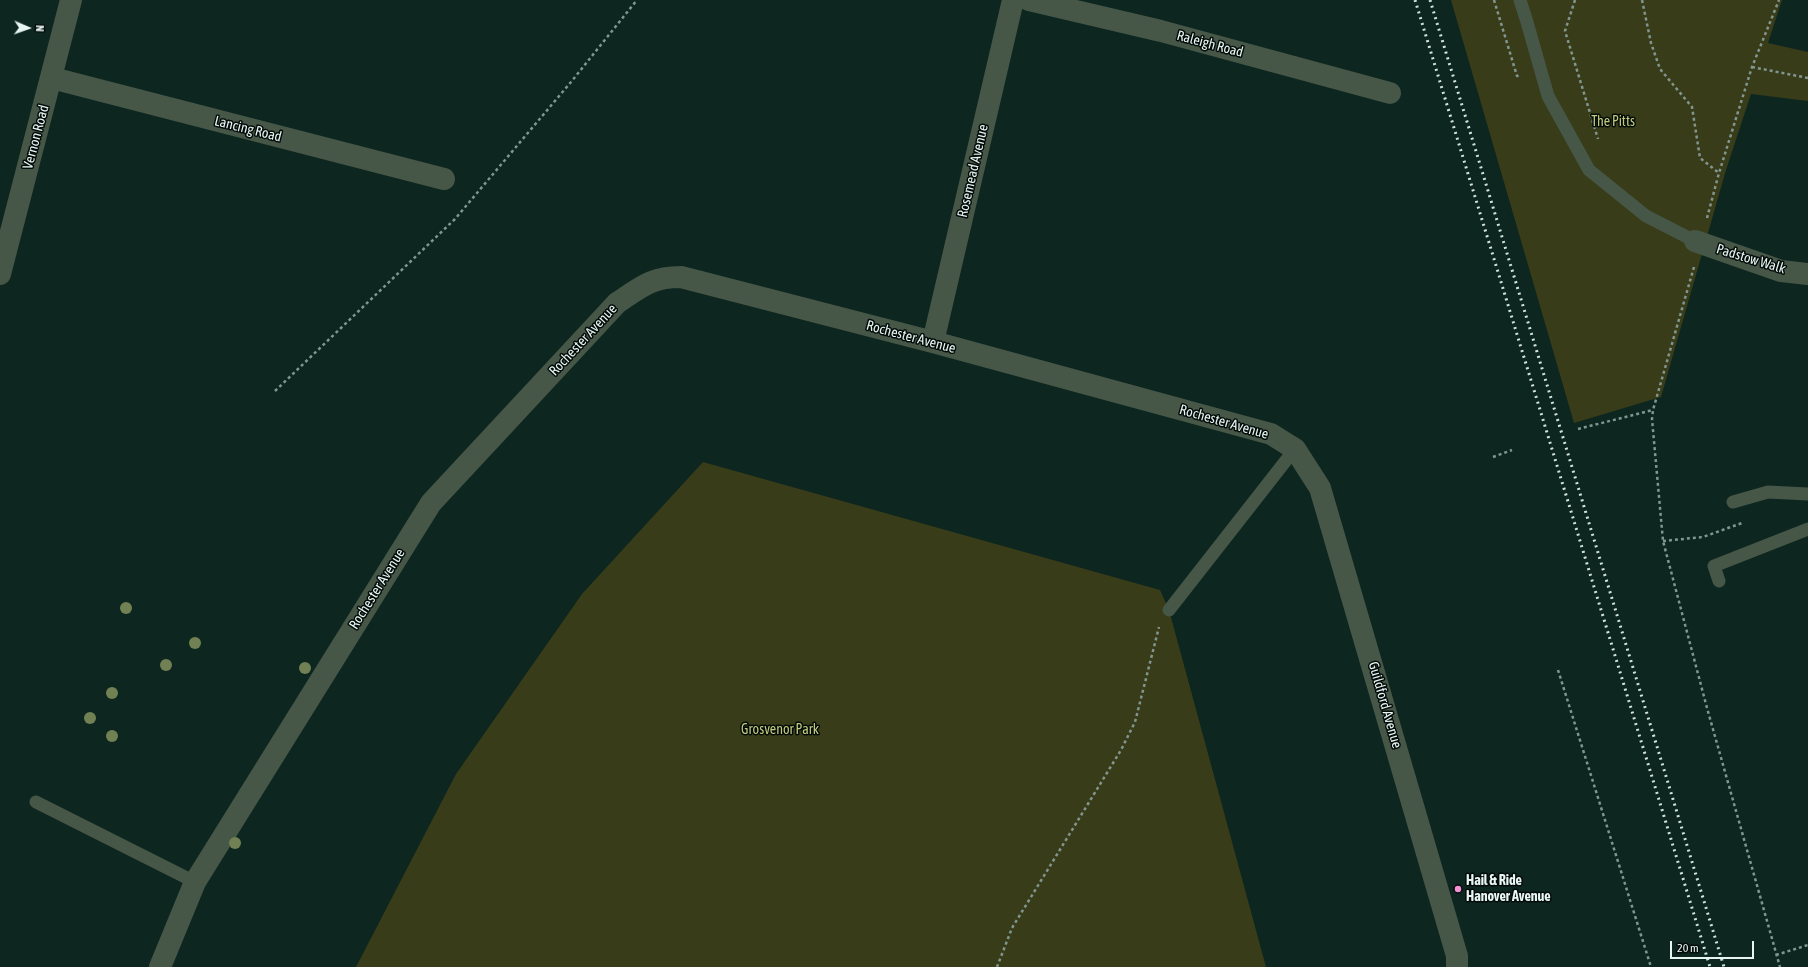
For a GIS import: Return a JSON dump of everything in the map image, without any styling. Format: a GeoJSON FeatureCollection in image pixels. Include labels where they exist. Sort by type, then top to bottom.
{"type":"FeatureCollection","features":[{"type":"Feature","properties":{"kind":"street","name":"Vernon Road"},"geometry":{"type":"LineString","coordinates":[[0,274],[71,0]]}},
{"type":"Feature","properties":{"kind":"street","name":"Rosemead Avenue"},"geometry":{"type":"LineString","coordinates":[[933,342],[1013,0]]}},
{"type":"Feature","properties":{"kind":"street","name":"Raleigh Road"},"geometry":{"type":"LineString","coordinates":[[1029,0],[1161,31],[1390,93]]}},
{"type":"Feature","properties":{"kind":"street","name":"Lancing Road"},"geometry":{"type":"LineString","coordinates":[[52,78],[444,179]]}},
{"type":"Feature","properties":{"kind":"street","name":"Padstow Walk"},"geometry":{"type":"LineString","coordinates":[[1695,241],[1782,271],[1808,274]]}},
{"type":"Feature","properties":{"kind":"street","name":"Rochester Avenue"},"geometry":{"type":"LineString","coordinates":[[160,967],[195,882],[431,503],[617,303],[650,281],[666,277],[682,276],[933,342],[1271,434],[1295,449]]}},
{"type":"Feature","properties":{"kind":"street","name":"Guildford Avenue"},"geometry":{"type":"LineString","coordinates":[[1295,449],[1320,488],[1455,948],[1457,967]]}},
{"type":"Feature","properties":{"kind":"lane"},"geometry":{"type":"LineString","coordinates":[[1520,0],[1528,22],[1548,96],[1589,170],[1646,216],[1695,241]]}},
{"type":"Feature","properties":{"kind":"lane"},"geometry":{"type":"LineString","coordinates":[[1169,610],[1295,449]]}},
{"type":"Feature","properties":{"kind":"lane"},"geometry":{"type":"LineString","coordinates":[[1733,502],[1768,492],[1808,494]]}},
{"type":"Feature","properties":{"kind":"lane"},"geometry":{"type":"LineString","coordinates":[[1719,581],[1714,566],[1808,529]]}},
{"type":"Feature","properties":{"kind":"lane"},"geometry":{"type":"LineString","coordinates":[[36,802],[195,882]]}},
{"type":"Feature","properties":{"kind":"path"},"geometry":{"type":"LineString","coordinates":[[275,391],[455,219],[571,82],[637,0]]}},
{"type":"Feature","properties":{"kind":"path"},"geometry":{"type":"LineString","coordinates":[[1574,0],[1565,31],[1601,150],[1589,170]]}},
{"type":"Feature","properties":{"kind":"path"},"geometry":{"type":"LineString","coordinates":[[1642,0],[1651,44],[1660,69],[1692,107],[1700,158],[1719,173]]}},
{"type":"Feature","properties":{"kind":"path"},"geometry":{"type":"LineString","coordinates":[[1779,0],[1752,67],[1808,78]]}},
{"type":"Feature","properties":{"kind":"path"},"geometry":{"type":"LineString","coordinates":[[1578,429],[1653,410],[1652,419],[1663,541],[1707,708],[1780,967]]}},
{"type":"Feature","properties":{"kind":"path"},"geometry":{"type":"LineString","coordinates":[[1493,457],[1512,450]]}},
{"type":"Feature","properties":{"kind":"path"},"geometry":{"type":"LineString","coordinates":[[997,967],[1012,928],[1136,722],[1160,621],[1169,610]]}},
{"type":"Feature","properties":{"kind":"path"},"geometry":{"type":"LineString","coordinates":[[1558,670],[1651,967]]}},
{"type":"Feature","properties":{"kind":"path"},"geometry":{"type":"LineString","coordinates":[[1776,956],[1808,946]]}},
{"type":"Feature","properties":{"kind":"green space","name":"The Pitts"},"geometry":{"type":"Polygon","coordinates":[[[1451,0],[1782,0],[1768,43],[1808,52],[1808,101],[1751,94],[1726,170],[1661,397],[1574,423],[1451,0]]]}},
{"type":"Feature","properties":{"kind":"green space","name":"Grosvenor Park"},"geometry":{"type":"Polygon","coordinates":[[[703,462],[1160,590],[1169,610],[1266,967],[356,967],[456,774],[582,594],[703,462]]]}},
{"type":"Feature","properties":{"kind":"railway"},"geometry":{"type":"LineString","coordinates":[[1415,0],[1710,967]]}},
{"type":"Feature","properties":{"kind":"railway"},"geometry":{"type":"LineString","coordinates":[[1430,0],[1724,967]]}},
{"type":"Feature","properties":{"kind":"place","name":"Hail & Ride Hanover Avenue"},"geometry":{"type":"Point","coordinates":[1458,889]}}]}
